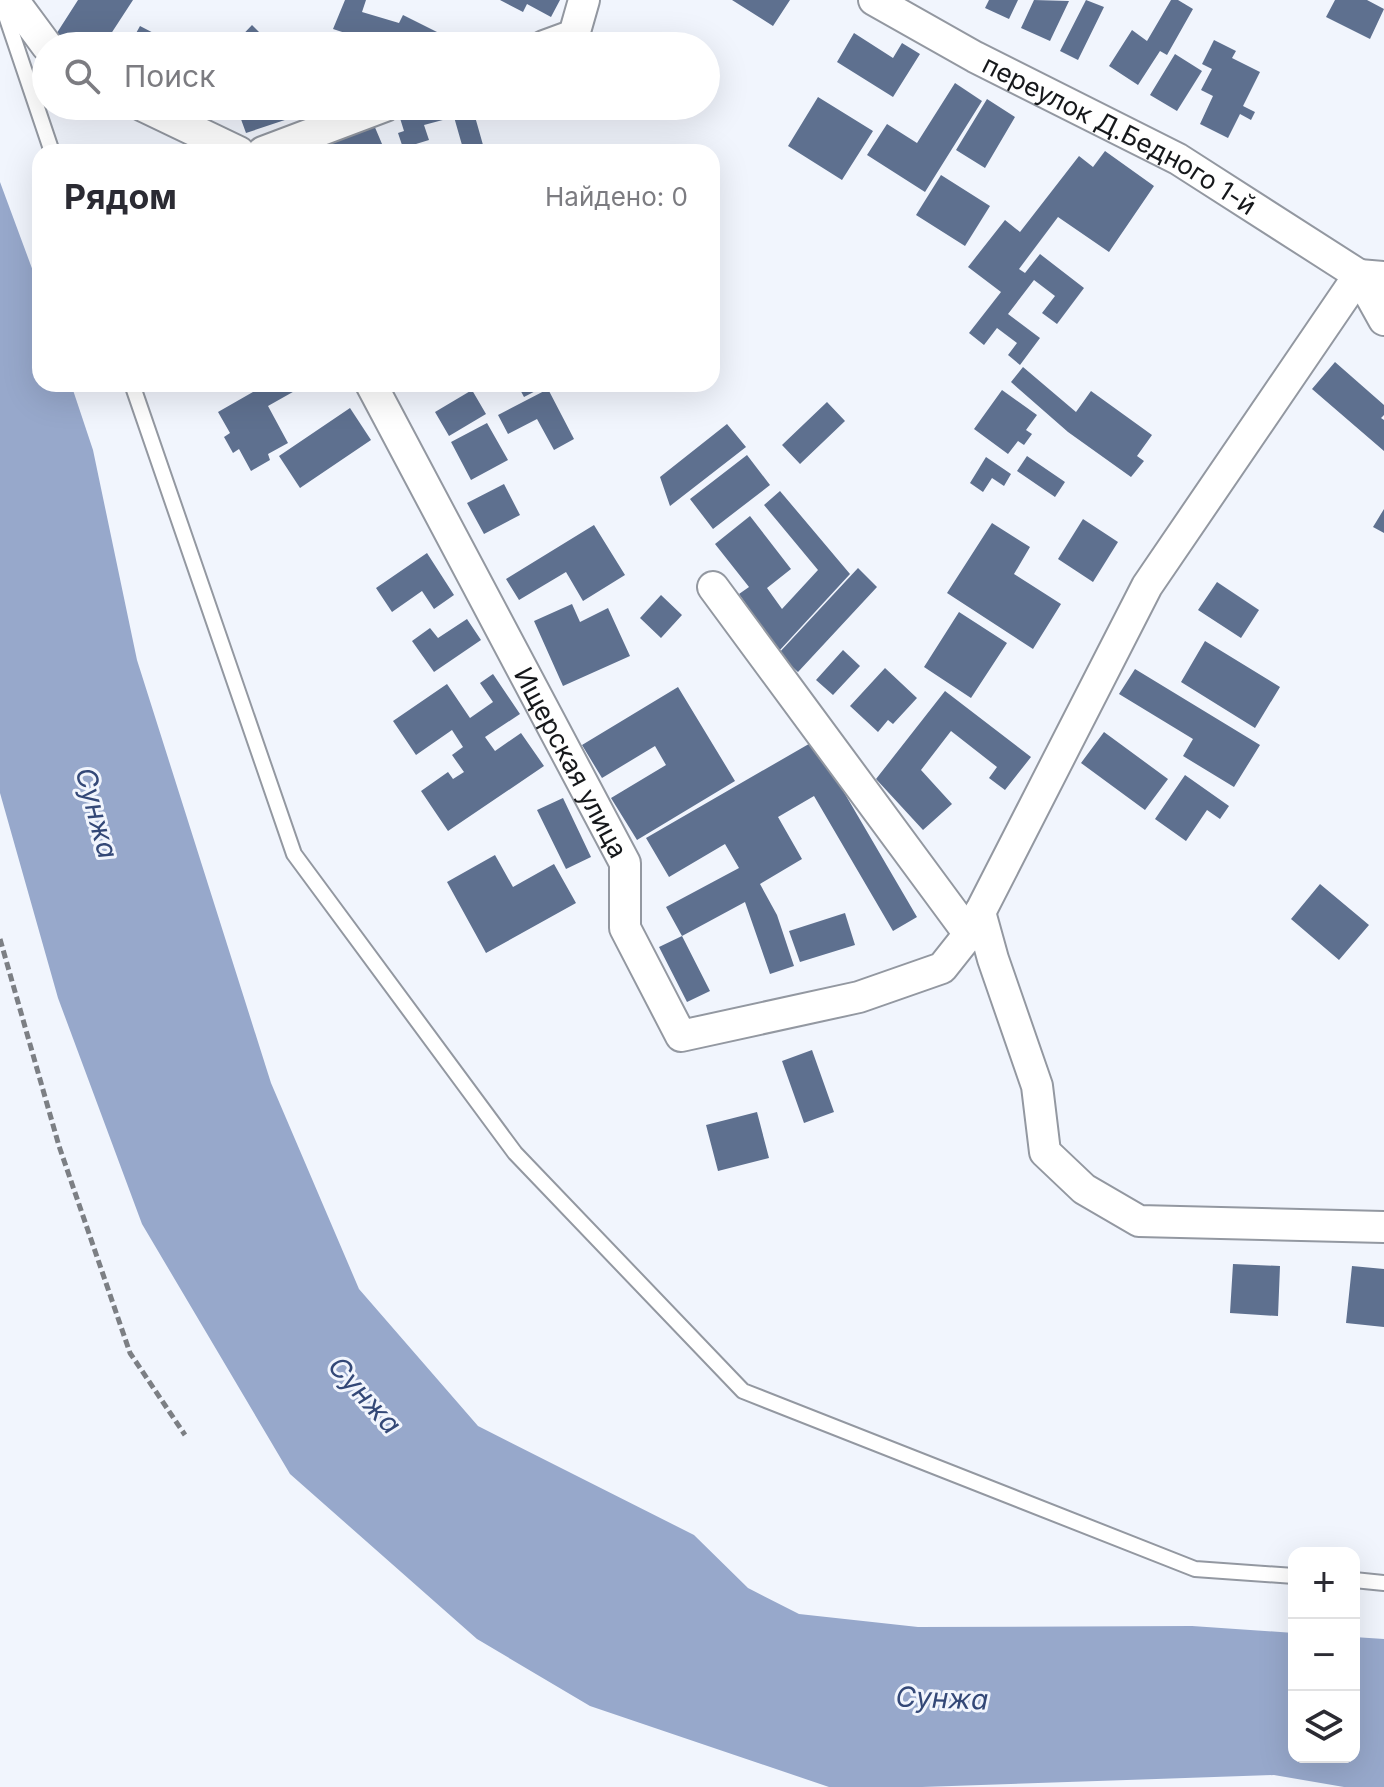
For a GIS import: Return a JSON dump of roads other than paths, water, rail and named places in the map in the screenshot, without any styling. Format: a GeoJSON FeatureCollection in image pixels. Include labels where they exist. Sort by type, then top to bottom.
{"type":"FeatureCollection","features":[{"type":"Feature","properties":{"kind":"street"},"geometry":{"type":"LineString","coordinates":[[13,0],[37,32]]}},
{"type":"Feature","properties":{"kind":"street"},"geometry":{"type":"LineString","coordinates":[[575,32],[584,0]]}},
{"type":"Feature","properties":{"kind":"street","name":"переулок Д.Бедного 1-й"},"geometry":{"type":"LineString","coordinates":[[874,0],[975,57],[1178,159],[1371,276]]}},
{"type":"Feature","properties":{"kind":"street"},"geometry":{"type":"LineString","coordinates":[[172,120],[222,144]]}},
{"type":"Feature","properties":{"kind":"street"},"geometry":{"type":"LineString","coordinates":[[284,144],[348,120]]}},
{"type":"Feature","properties":{"kind":"street"},"geometry":{"type":"LineString","coordinates":[[1371,276],[1384,320]]}},
{"type":"Feature","properties":{"kind":"street"},"geometry":{"type":"LineString","coordinates":[[975,923],[1147,586],[1371,276]]}},
{"type":"Feature","properties":{"kind":"street","name":"Ищерская улица"},"geometry":{"type":"LineString","coordinates":[[375,392],[625,863],[625,928],[681,1036],[859,997],[942,968],[975,923]]}},
{"type":"Feature","properties":{"kind":"street"},"geometry":{"type":"LineString","coordinates":[[713,587],[975,923],[993,959],[1037,1086],[1045,1152],[1084,1189],[1139,1221],[1384,1227]]}},
{"type":"Feature","properties":{"kind":"lane"},"geometry":{"type":"LineString","coordinates":[[1,0],[32,92]]}},
{"type":"Feature","properties":{"kind":"lane"},"geometry":{"type":"LineString","coordinates":[[41,120],[49,144]]}},
{"type":"Feature","properties":{"kind":"lane"},"geometry":{"type":"LineString","coordinates":[[135,392],[294,854],[515,1153],[743,1391],[1195,1569],[1288,1576]]}},
{"type":"Feature","properties":{"kind":"lane"},"geometry":{"type":"LineString","coordinates":[[1360,1581],[1384,1583]]}},
{"type":"Feature","properties":{"kind":"water","name":"Сунжа"},"geometry":{"type":"Polygon","coordinates":[[[0,182],[32,268],[32,392],[74,392],[93,450],[137,660],[271,1083],[359,1289],[478,1426],[694,1535],[748,1588],[799,1614],[918,1627],[1192,1626],[1288,1633],[1288,1763],[1360,1763],[1360,1637],[1384,1639],[1384,1787],[1344,1787],[1274,1775],[922,1787],[829,1787],[590,1706],[477,1639],[290,1474],[142,1224],[58,998],[0,793],[0,182]]]}}]}
